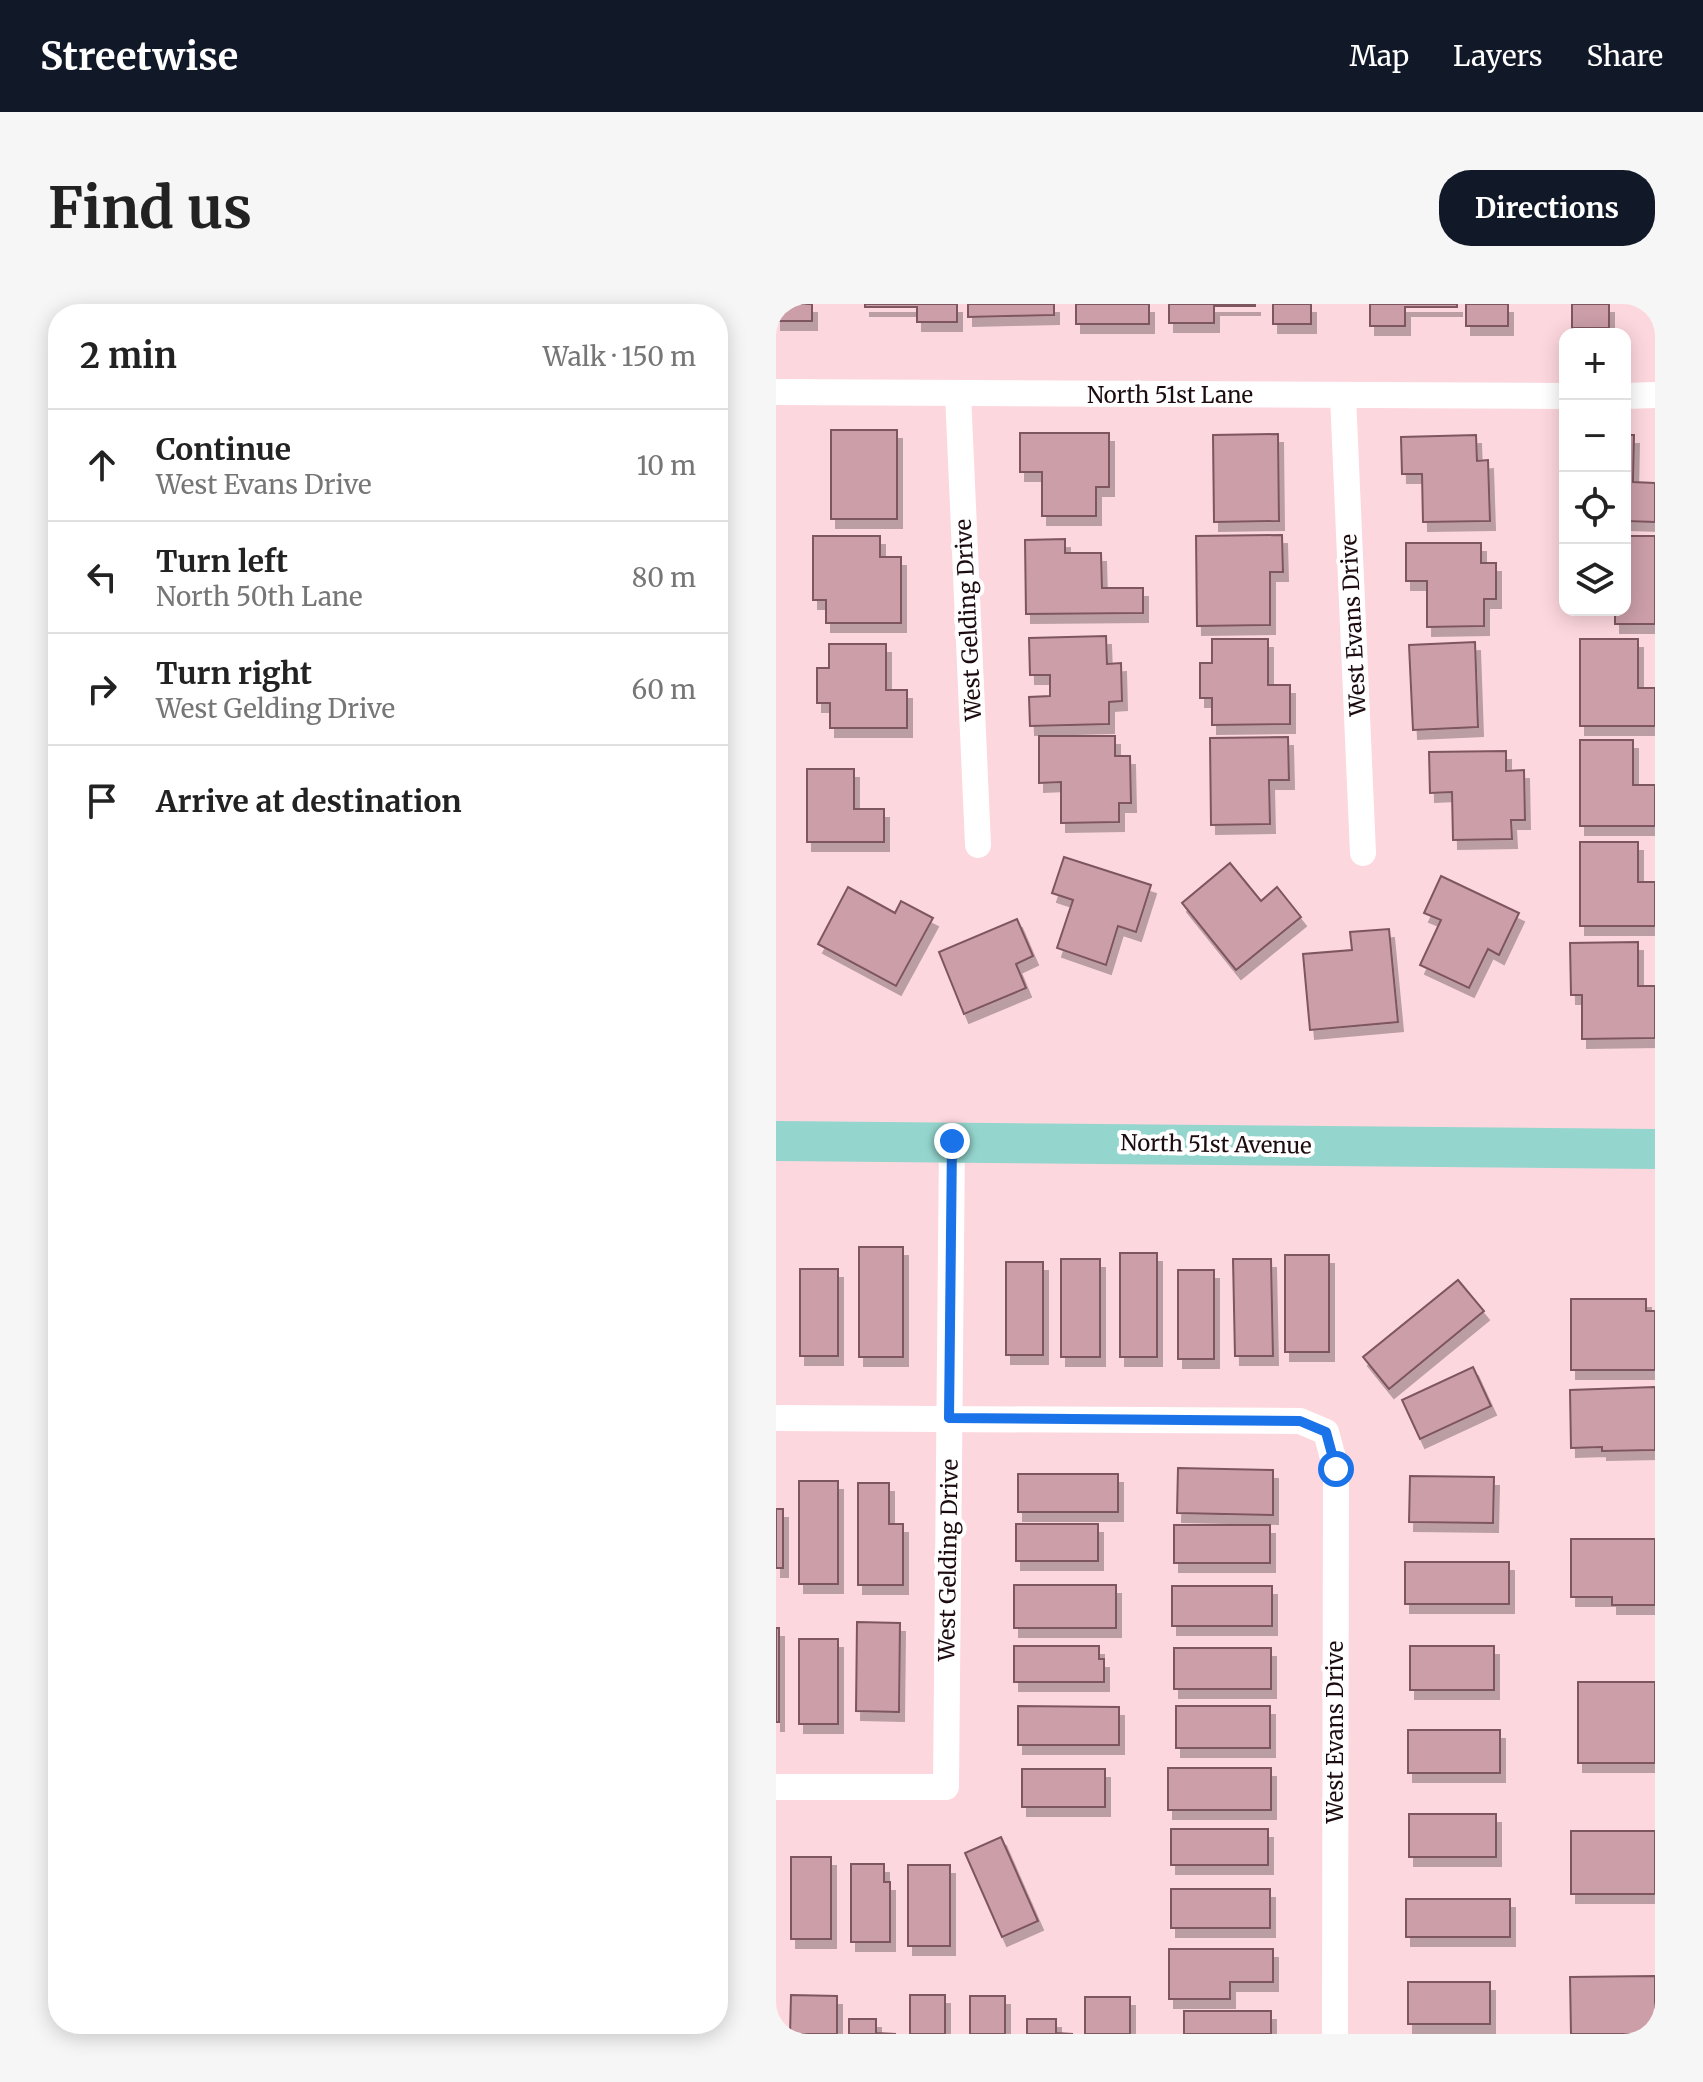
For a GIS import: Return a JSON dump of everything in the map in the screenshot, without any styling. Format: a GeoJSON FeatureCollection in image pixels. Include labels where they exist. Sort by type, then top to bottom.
{"type":"FeatureCollection","features":[{"type":"Feature","properties":{"kind":"main road","name":"North 51st Avenue"},"geometry":{"type":"LineString","coordinates":[[776,1141],[1655,1149]]}},
{"type":"Feature","properties":{"kind":"street","name":"North 51st Lane"},"geometry":{"type":"LineString","coordinates":[[776,392],[1559,396]]}},
{"type":"Feature","properties":{"kind":"street","name":"West Gelding Drive"},"geometry":{"type":"LineString","coordinates":[[958,394],[978,845]]}},
{"type":"Feature","properties":{"kind":"street"},"geometry":{"type":"LineString","coordinates":[[1631,396],[1655,395]]}},
{"type":"Feature","properties":{"kind":"street","name":"West Evans Drive"},"geometry":{"type":"LineString","coordinates":[[1343,396],[1363,853]]}},
{"type":"Feature","properties":{"kind":"street","name":"West Gelding Drive"},"geometry":{"type":"LineString","coordinates":[[776,1787],[946,1787],[952,1141]]}},
{"type":"Feature","properties":{"kind":"street"},"geometry":{"type":"LineString","coordinates":[[776,1418],[949,1418]]}},
{"type":"Feature","properties":{"kind":"street","name":"West Evans Drive"},"geometry":{"type":"LineString","coordinates":[[949,1418],[1300,1421],[1326,1432],[1336,1469],[1335,2034]]}},
{"type":"Feature","properties":{"kind":"building"},"geometry":{"type":"Polygon","coordinates":[[[776,304],[812,304],[812,321],[776,321],[776,304]]]}},
{"type":"Feature","properties":{"kind":"building"},"geometry":{"type":"Polygon","coordinates":[[[865,304],[957,304],[957,322],[917,322],[917,307],[865,307],[865,304]]]}},
{"type":"Feature","properties":{"kind":"building"},"geometry":{"type":"Polygon","coordinates":[[[968,304],[1054,304],[1054,315],[968,317],[968,304]]]}},
{"type":"Feature","properties":{"kind":"building"},"geometry":{"type":"Polygon","coordinates":[[[1076,304],[1149,304],[1149,324],[1076,324],[1076,304]]]}},
{"type":"Feature","properties":{"kind":"building"},"geometry":{"type":"Polygon","coordinates":[[[1169,304],[1255,306],[1214,306],[1214,323],[1169,323],[1169,304]]]}},
{"type":"Feature","properties":{"kind":"building"},"geometry":{"type":"Polygon","coordinates":[[[1273,304],[1311,304],[1311,324],[1273,324],[1273,304]]]}},
{"type":"Feature","properties":{"kind":"building"},"geometry":{"type":"Polygon","coordinates":[[[1370,304],[1457,304],[1457,307],[1405,307],[1405,326],[1370,326],[1370,304]]]}},
{"type":"Feature","properties":{"kind":"building"},"geometry":{"type":"Polygon","coordinates":[[[1466,304],[1508,304],[1508,326],[1466,326],[1466,304]]]}},
{"type":"Feature","properties":{"kind":"building"},"geometry":{"type":"Polygon","coordinates":[[[1572,304],[1609,304],[1609,328],[1572,328],[1572,304]]]}},
{"type":"Feature","properties":{"kind":"building"},"geometry":{"type":"Polygon","coordinates":[[[831,430],[897,430],[897,519],[831,519],[831,430]]]}},
{"type":"Feature","properties":{"kind":"building"},"geometry":{"type":"Polygon","coordinates":[[[1020,433],[1109,433],[1109,487],[1096,487],[1096,516],[1042,516],[1042,472],[1020,472],[1020,433]]]}},
{"type":"Feature","properties":{"kind":"building"},"geometry":{"type":"Polygon","coordinates":[[[1278,434],[1279,521],[1214,522],[1213,435],[1278,434]]]}},
{"type":"Feature","properties":{"kind":"building"},"geometry":{"type":"Polygon","coordinates":[[[1476,435],[1477,461],[1488,460],[1490,521],[1423,522],[1422,474],[1402,474],[1401,437],[1476,435]]]}},
{"type":"Feature","properties":{"kind":"building"},"geometry":{"type":"Polygon","coordinates":[[[1631,435],[1634,435],[1633,482],[1655,483],[1655,522],[1631,521],[1631,435]]]}},
{"type":"Feature","properties":{"kind":"building"},"geometry":{"type":"Polygon","coordinates":[[[1282,535],[1283,572],[1270,572],[1270,625],[1197,626],[1196,536],[1282,535]]]}},
{"type":"Feature","properties":{"kind":"building"},"geometry":{"type":"Polygon","coordinates":[[[813,536],[880,536],[880,557],[901,557],[901,623],[826,623],[826,600],[813,600],[813,536]]]}},
{"type":"Feature","properties":{"kind":"building"},"geometry":{"type":"Polygon","coordinates":[[[1631,536],[1655,536],[1655,624],[1615,624],[1615,616],[1631,616],[1631,536]]]}},
{"type":"Feature","properties":{"kind":"building"},"geometry":{"type":"Polygon","coordinates":[[[1065,539],[1065,553],[1101,553],[1102,588],[1143,588],[1143,613],[1026,614],[1025,540],[1065,539]]]}},
{"type":"Feature","properties":{"kind":"building"},"geometry":{"type":"Polygon","coordinates":[[[1406,543],[1481,543],[1481,563],[1496,563],[1496,599],[1484,599],[1484,626],[1427,627],[1427,581],[1406,581],[1406,543]]]}},
{"type":"Feature","properties":{"kind":"building"},"geometry":{"type":"Polygon","coordinates":[[[1106,636],[1107,664],[1121,663],[1122,701],[1109,702],[1109,724],[1030,726],[1029,697],[1050,696],[1050,675],[1030,675],[1029,638],[1106,636]]]}},
{"type":"Feature","properties":{"kind":"building"},"geometry":{"type":"Polygon","coordinates":[[[1212,639],[1268,639],[1268,685],[1290,685],[1290,724],[1212,725],[1212,698],[1200,698],[1200,663],[1212,663],[1212,639]]]}},
{"type":"Feature","properties":{"kind":"building"},"geometry":{"type":"Polygon","coordinates":[[[1580,639],[1638,639],[1638,688],[1655,688],[1655,726],[1580,726],[1580,639]]]}},
{"type":"Feature","properties":{"kind":"building"},"geometry":{"type":"Polygon","coordinates":[[[1475,642],[1478,727],[1413,730],[1409,645],[1475,642]]]}},
{"type":"Feature","properties":{"kind":"building"},"geometry":{"type":"Polygon","coordinates":[[[829,644],[886,644],[886,690],[907,690],[907,728],[830,728],[830,703],[817,703],[817,668],[829,668],[829,644]]]}},
{"type":"Feature","properties":{"kind":"building"},"geometry":{"type":"Polygon","coordinates":[[[1039,736],[1115,736],[1115,756],[1130,756],[1131,803],[1119,803],[1119,822],[1061,823],[1061,782],[1039,783],[1039,736]]]}},
{"type":"Feature","properties":{"kind":"building"},"geometry":{"type":"Polygon","coordinates":[[[1288,737],[1289,780],[1269,780],[1270,824],[1211,825],[1210,738],[1288,737]]]}},
{"type":"Feature","properties":{"kind":"building"},"geometry":{"type":"Polygon","coordinates":[[[1580,740],[1633,740],[1633,785],[1655,785],[1655,826],[1580,826],[1580,740]]]}},
{"type":"Feature","properties":{"kind":"building"},"geometry":{"type":"Polygon","coordinates":[[[1506,751],[1506,771],[1524,770],[1525,820],[1511,820],[1512,839],[1453,840],[1452,792],[1430,793],[1429,752],[1506,751]]]}},
{"type":"Feature","properties":{"kind":"building"},"geometry":{"type":"Polygon","coordinates":[[[807,769],[854,769],[854,809],[884,809],[884,842],[807,842],[807,769]]]}},
{"type":"Feature","properties":{"kind":"building"},"geometry":{"type":"Polygon","coordinates":[[[1580,842],[1638,842],[1638,882],[1655,882],[1655,926],[1580,926],[1580,842]]]}},
{"type":"Feature","properties":{"kind":"building"},"geometry":{"type":"Polygon","coordinates":[[[1064,857],[1151,885],[1136,932],[1118,926],[1106,965],[1057,948],[1073,900],[1052,893],[1064,857]]]}},
{"type":"Feature","properties":{"kind":"building"},"geometry":{"type":"Polygon","coordinates":[[[1230,863],[1261,901],[1277,887],[1301,917],[1236,970],[1182,903],[1230,863]]]}},
{"type":"Feature","properties":{"kind":"building"},"geometry":{"type":"Polygon","coordinates":[[[1441,876],[1519,913],[1499,955],[1488,949],[1469,988],[1420,965],[1441,920],[1424,913],[1441,876]]]}},
{"type":"Feature","properties":{"kind":"building"},"geometry":{"type":"Polygon","coordinates":[[[848,887],[895,913],[901,901],[933,918],[896,986],[818,944],[848,887]]]}},
{"type":"Feature","properties":{"kind":"building"},"geometry":{"type":"Polygon","coordinates":[[[1017,919],[1033,956],[1016,964],[1026,988],[964,1014],[939,952],[1017,919]]]}},
{"type":"Feature","properties":{"kind":"building"},"geometry":{"type":"Polygon","coordinates":[[[1389,929],[1398,1022],[1310,1030],[1303,954],[1352,950],[1350,932],[1389,929]]]}},
{"type":"Feature","properties":{"kind":"building"},"geometry":{"type":"Polygon","coordinates":[[[1638,942],[1638,986],[1655,986],[1655,1038],[1582,1039],[1582,995],[1571,995],[1570,943],[1638,942]]]}},
{"type":"Feature","properties":{"kind":"building"},"geometry":{"type":"Polygon","coordinates":[[[859,1247],[903,1247],[903,1357],[859,1357],[859,1247]]]}},
{"type":"Feature","properties":{"kind":"building"},"geometry":{"type":"Polygon","coordinates":[[[1120,1253],[1157,1253],[1157,1357],[1120,1357],[1120,1253]]]}},
{"type":"Feature","properties":{"kind":"building"},"geometry":{"type":"Polygon","coordinates":[[[1285,1255],[1329,1255],[1329,1352],[1285,1352],[1285,1255]]]}},
{"type":"Feature","properties":{"kind":"building"},"geometry":{"type":"Polygon","coordinates":[[[1061,1259],[1100,1259],[1100,1357],[1061,1357],[1061,1259]]]}},
{"type":"Feature","properties":{"kind":"building"},"geometry":{"type":"Polygon","coordinates":[[[1233,1259],[1271,1259],[1273,1356],[1235,1356],[1233,1259]]]}},
{"type":"Feature","properties":{"kind":"building"},"geometry":{"type":"Polygon","coordinates":[[[1006,1262],[1043,1262],[1043,1355],[1006,1355],[1006,1262]]]}},
{"type":"Feature","properties":{"kind":"building"},"geometry":{"type":"Polygon","coordinates":[[[800,1269],[838,1269],[838,1356],[800,1356],[800,1269]]]}},
{"type":"Feature","properties":{"kind":"building"},"geometry":{"type":"Polygon","coordinates":[[[1178,1270],[1214,1270],[1214,1359],[1178,1359],[1178,1270]]]}},
{"type":"Feature","properties":{"kind":"building"},"geometry":{"type":"Polygon","coordinates":[[[1458,1280],[1484,1311],[1389,1389],[1363,1357],[1458,1280]]]}},
{"type":"Feature","properties":{"kind":"building"},"geometry":{"type":"Polygon","coordinates":[[[1571,1299],[1646,1299],[1646,1311],[1655,1311],[1655,1370],[1571,1370],[1571,1299]]]}},
{"type":"Feature","properties":{"kind":"building"},"geometry":{"type":"Polygon","coordinates":[[[1473,1367],[1491,1406],[1420,1439],[1402,1400],[1473,1367]]]}},
{"type":"Feature","properties":{"kind":"building"},"geometry":{"type":"Polygon","coordinates":[[[1655,1387],[1655,1450],[1571,1448],[1570,1390],[1655,1387]]]}},
{"type":"Feature","properties":{"kind":"building"},"geometry":{"type":"Polygon","coordinates":[[[1178,1468],[1273,1470],[1273,1515],[1177,1513],[1178,1468]]]}},
{"type":"Feature","properties":{"kind":"building"},"geometry":{"type":"Polygon","coordinates":[[[1018,1474],[1118,1474],[1118,1512],[1018,1512],[1018,1474]]]}},
{"type":"Feature","properties":{"kind":"building"},"geometry":{"type":"Polygon","coordinates":[[[1410,1476],[1494,1477],[1493,1523],[1409,1522],[1410,1476]]]}},
{"type":"Feature","properties":{"kind":"building"},"geometry":{"type":"Polygon","coordinates":[[[799,1481],[838,1481],[838,1584],[799,1584],[799,1481]]]}},
{"type":"Feature","properties":{"kind":"building"},"geometry":{"type":"Polygon","coordinates":[[[858,1483],[889,1483],[889,1524],[903,1524],[903,1585],[858,1585],[858,1483]]]}},
{"type":"Feature","properties":{"kind":"building"},"geometry":{"type":"Polygon","coordinates":[[[776,1509],[783,1509],[783,1568],[776,1568],[776,1509]]]}},
{"type":"Feature","properties":{"kind":"building"},"geometry":{"type":"Polygon","coordinates":[[[1016,1524],[1098,1524],[1098,1561],[1016,1561],[1016,1524]]]}},
{"type":"Feature","properties":{"kind":"building"},"geometry":{"type":"Polygon","coordinates":[[[1174,1525],[1270,1525],[1270,1563],[1174,1563],[1174,1525]]]}},
{"type":"Feature","properties":{"kind":"building"},"geometry":{"type":"Polygon","coordinates":[[[1571,1539],[1655,1539],[1655,1605],[1612,1605],[1612,1597],[1571,1597],[1571,1539]]]}},
{"type":"Feature","properties":{"kind":"building"},"geometry":{"type":"Polygon","coordinates":[[[1405,1562],[1509,1562],[1509,1604],[1405,1604],[1405,1562]]]}},
{"type":"Feature","properties":{"kind":"building"},"geometry":{"type":"Polygon","coordinates":[[[1014,1585],[1116,1585],[1116,1628],[1014,1628],[1014,1585]]]}},
{"type":"Feature","properties":{"kind":"building"},"geometry":{"type":"Polygon","coordinates":[[[1172,1586],[1272,1586],[1272,1626],[1172,1626],[1172,1586]]]}},
{"type":"Feature","properties":{"kind":"building"},"geometry":{"type":"Polygon","coordinates":[[[857,1622],[900,1623],[899,1712],[856,1711],[857,1622]]]}},
{"type":"Feature","properties":{"kind":"building"},"geometry":{"type":"Polygon","coordinates":[[[776,1628],[779,1628],[779,1722],[776,1722],[776,1628]]]}},
{"type":"Feature","properties":{"kind":"building"},"geometry":{"type":"Polygon","coordinates":[[[799,1639],[838,1639],[838,1724],[799,1724],[799,1639]]]}},
{"type":"Feature","properties":{"kind":"building"},"geometry":{"type":"Polygon","coordinates":[[[1014,1646],[1099,1646],[1099,1659],[1104,1659],[1104,1682],[1014,1682],[1014,1646]]]}},
{"type":"Feature","properties":{"kind":"building"},"geometry":{"type":"Polygon","coordinates":[[[1410,1646],[1494,1646],[1494,1690],[1410,1690],[1410,1646]]]}},
{"type":"Feature","properties":{"kind":"building"},"geometry":{"type":"Polygon","coordinates":[[[1174,1648],[1271,1648],[1271,1689],[1174,1689],[1174,1648]]]}},
{"type":"Feature","properties":{"kind":"building"},"geometry":{"type":"Polygon","coordinates":[[[1578,1682],[1655,1682],[1655,1763],[1578,1763],[1578,1682]]]}},
{"type":"Feature","properties":{"kind":"building"},"geometry":{"type":"Polygon","coordinates":[[[1018,1706],[1119,1707],[1119,1745],[1018,1745],[1018,1706]]]}},
{"type":"Feature","properties":{"kind":"building"},"geometry":{"type":"Polygon","coordinates":[[[1176,1706],[1270,1706],[1270,1748],[1176,1748],[1176,1706]]]}},
{"type":"Feature","properties":{"kind":"building"},"geometry":{"type":"Polygon","coordinates":[[[1408,1730],[1500,1730],[1500,1773],[1408,1773],[1408,1730]]]}},
{"type":"Feature","properties":{"kind":"building"},"geometry":{"type":"Polygon","coordinates":[[[1168,1768],[1271,1768],[1271,1810],[1168,1810],[1168,1768]]]}},
{"type":"Feature","properties":{"kind":"building"},"geometry":{"type":"Polygon","coordinates":[[[1022,1769],[1105,1769],[1105,1807],[1022,1807],[1022,1769]]]}},
{"type":"Feature","properties":{"kind":"building"},"geometry":{"type":"Polygon","coordinates":[[[1409,1814],[1496,1814],[1496,1857],[1409,1857],[1409,1814]]]}},
{"type":"Feature","properties":{"kind":"building"},"geometry":{"type":"Polygon","coordinates":[[[1171,1829],[1268,1829],[1268,1865],[1171,1865],[1171,1829]]]}},
{"type":"Feature","properties":{"kind":"building"},"geometry":{"type":"Polygon","coordinates":[[[1571,1831],[1655,1831],[1655,1894],[1571,1894],[1571,1831]]]}},
{"type":"Feature","properties":{"kind":"building"},"geometry":{"type":"Polygon","coordinates":[[[1001,1837],[1038,1921],[1002,1937],[965,1853],[1001,1837]]]}},
{"type":"Feature","properties":{"kind":"building"},"geometry":{"type":"Polygon","coordinates":[[[791,1857],[831,1857],[831,1939],[791,1939],[791,1857]]]}},
{"type":"Feature","properties":{"kind":"building"},"geometry":{"type":"Polygon","coordinates":[[[851,1864],[884,1864],[884,1882],[890,1882],[890,1942],[851,1942],[851,1864]]]}},
{"type":"Feature","properties":{"kind":"building"},"geometry":{"type":"Polygon","coordinates":[[[908,1865],[950,1865],[950,1946],[908,1946],[908,1865]]]}},
{"type":"Feature","properties":{"kind":"building"},"geometry":{"type":"Polygon","coordinates":[[[1171,1889],[1270,1889],[1270,1928],[1171,1928],[1171,1889]]]}},
{"type":"Feature","properties":{"kind":"building"},"geometry":{"type":"Polygon","coordinates":[[[1406,1899],[1510,1899],[1510,1937],[1406,1937],[1406,1899]]]}},
{"type":"Feature","properties":{"kind":"building"},"geometry":{"type":"Polygon","coordinates":[[[1169,1949],[1273,1949],[1273,1982],[1230,1982],[1230,1999],[1169,1999],[1169,1949]]]}},
{"type":"Feature","properties":{"kind":"building"},"geometry":{"type":"Polygon","coordinates":[[[1655,1976],[1655,2034],[1571,2034],[1570,1977],[1655,1976]]]}},
{"type":"Feature","properties":{"kind":"building"},"geometry":{"type":"Polygon","coordinates":[[[1408,1982],[1490,1982],[1490,2024],[1408,2024],[1408,1982]]]}},
{"type":"Feature","properties":{"kind":"building"},"geometry":{"type":"Polygon","coordinates":[[[791,1995],[837,1996],[837,2034],[790,2034],[791,1995]]]}},
{"type":"Feature","properties":{"kind":"building"},"geometry":{"type":"Polygon","coordinates":[[[910,1995],[945,1995],[945,2034],[910,2034],[910,1995]]]}},
{"type":"Feature","properties":{"kind":"building"},"geometry":{"type":"Polygon","coordinates":[[[970,1996],[1005,1996],[1005,2034],[970,2034],[970,1996]]]}},
{"type":"Feature","properties":{"kind":"building"},"geometry":{"type":"Polygon","coordinates":[[[1085,1997],[1130,1997],[1130,2034],[1085,2034],[1085,1997]]]}},
{"type":"Feature","properties":{"kind":"building"},"geometry":{"type":"Polygon","coordinates":[[[1184,2011],[1271,2011],[1271,2034],[1184,2034],[1184,2011]]]}},
{"type":"Feature","properties":{"kind":"building"},"geometry":{"type":"Polygon","coordinates":[[[849,2019],[876,2019],[876,2033],[896,2034],[849,2034],[849,2019]]]}},
{"type":"Feature","properties":{"kind":"building"},"geometry":{"type":"Polygon","coordinates":[[[1027,2019],[1056,2019],[1056,2033],[1073,2034],[1027,2034],[1027,2019]]]}},
{"type":"Feature","properties":{"kind":"route"},"geometry":{"type":"LineString","coordinates":[[952,1141],[949,1418],[1300,1421],[1326,1432],[1336,1469]]}}]}
